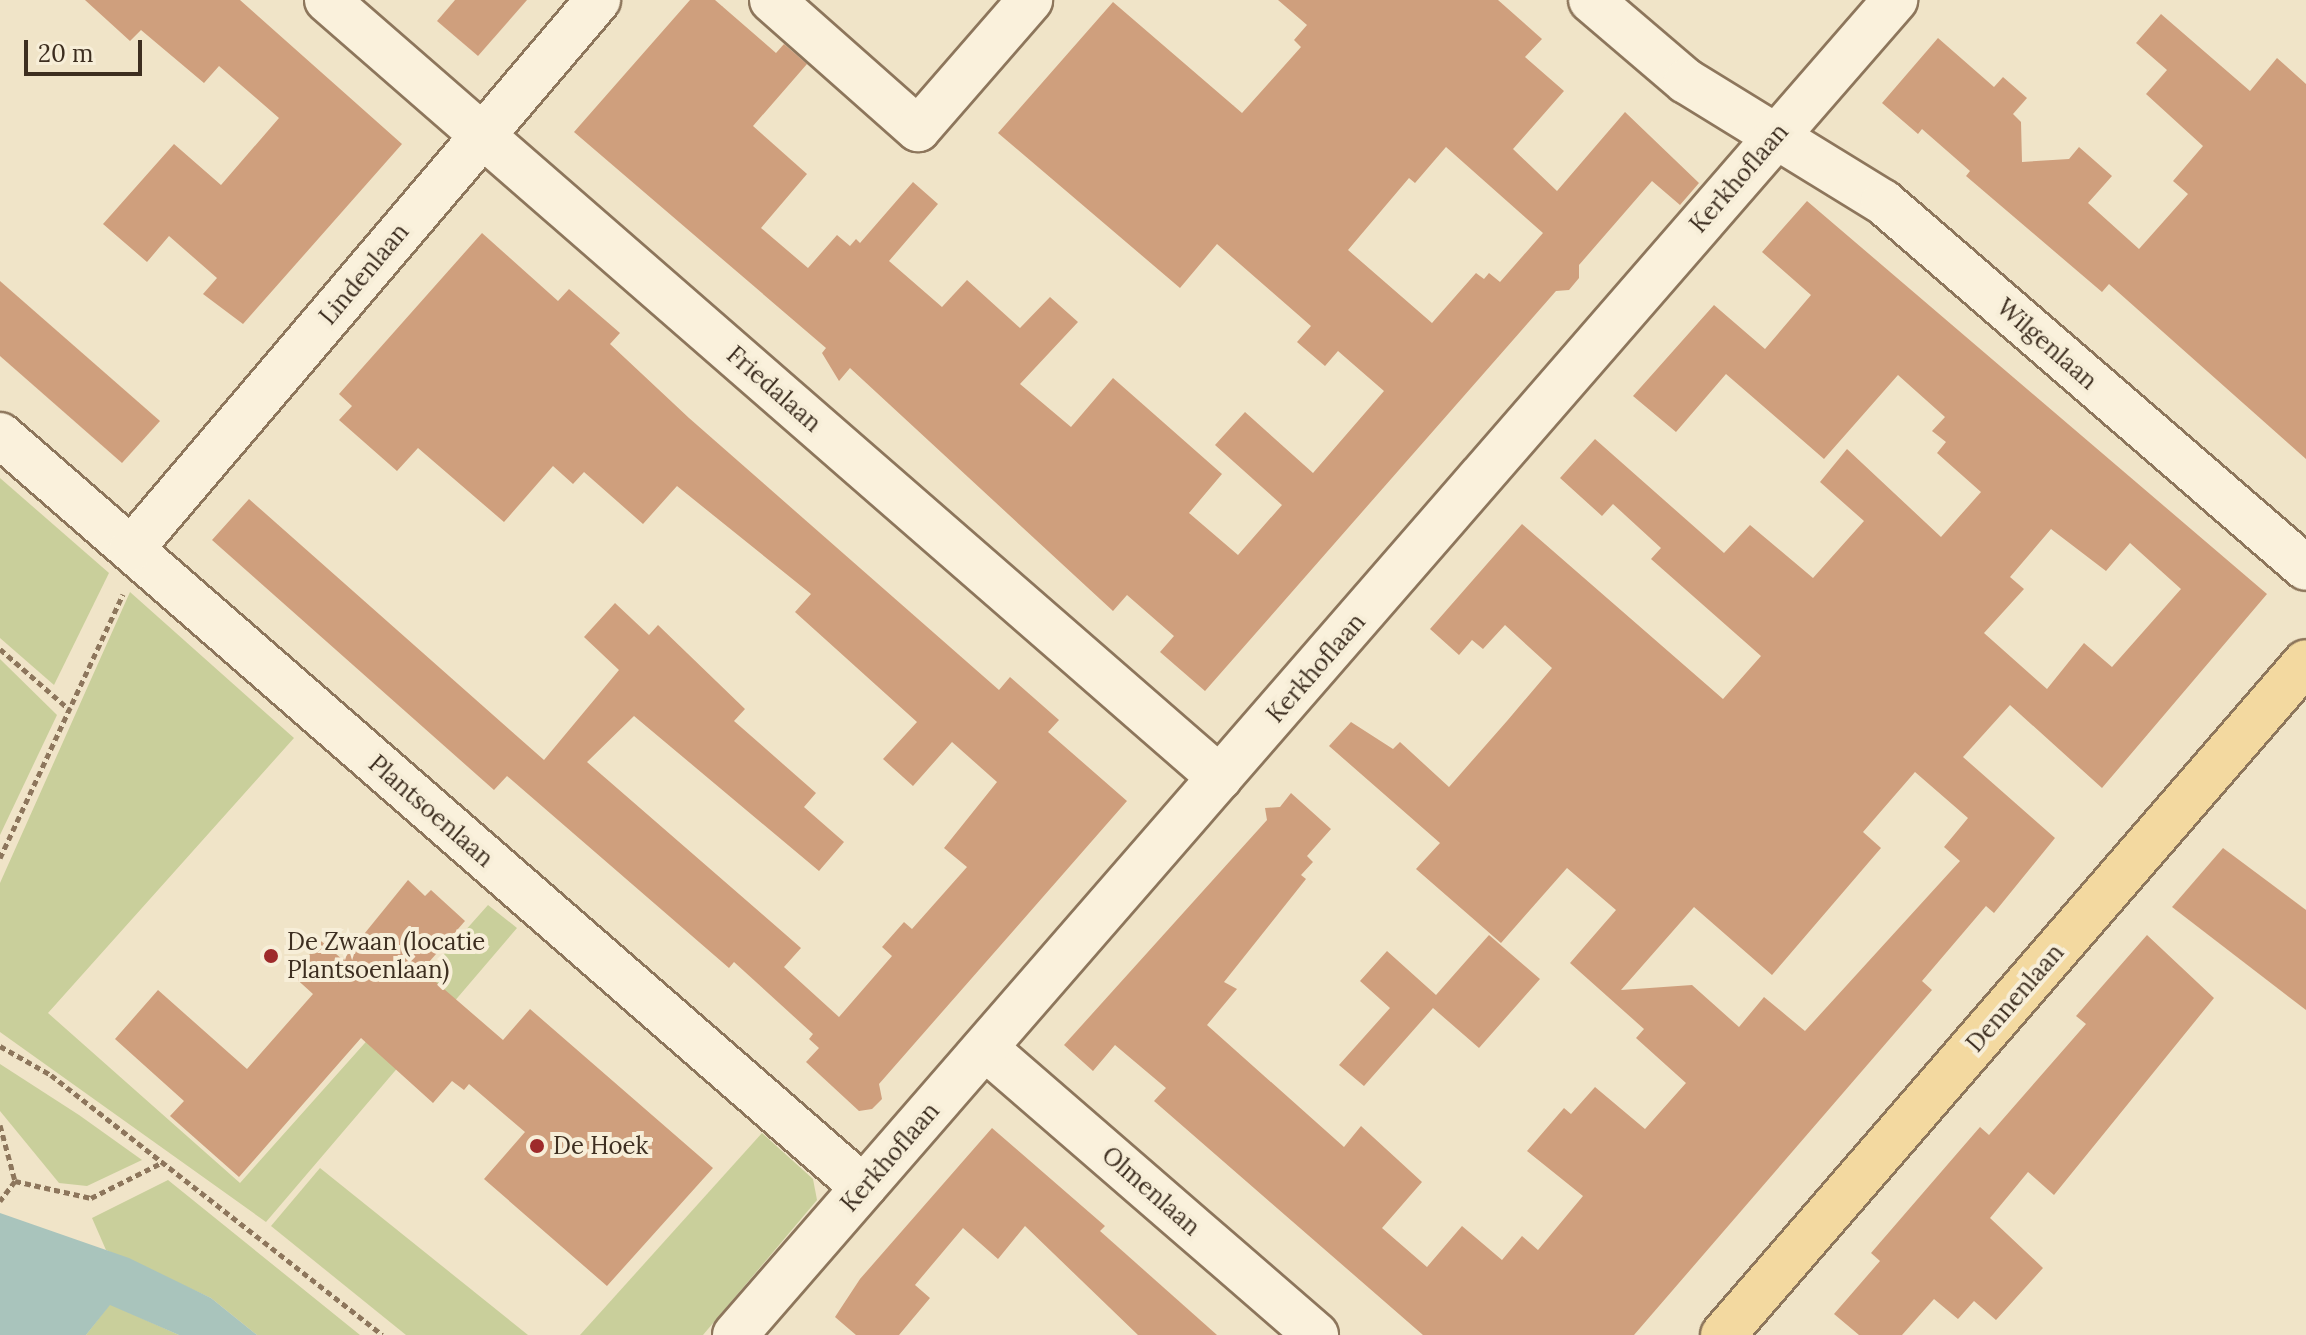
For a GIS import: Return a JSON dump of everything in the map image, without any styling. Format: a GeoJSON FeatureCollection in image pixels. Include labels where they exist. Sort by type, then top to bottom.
{"type":"FeatureCollection","features":[{"type":"Feature","properties":{"kind":"main road","name":"Dennenlaan"},"geometry":{"type":"LineString","coordinates":[[1723,1335],[2306,662]]}},
{"type":"Feature","properties":{"kind":"street","name":"Friedalaan"},"geometry":{"type":"LineString","coordinates":[[327,0],[1220,778]]}},
{"type":"Feature","properties":{"kind":"street","name":"Lindenlaan"},"geometry":{"type":"LineString","coordinates":[[131,549],[598,0]]}},
{"type":"Feature","properties":{"kind":"street"},"geometry":{"type":"LineString","coordinates":[[772,0],[918,129],[1030,0]]}},
{"type":"Feature","properties":{"kind":"street","name":"Wilgenlaan"},"geometry":{"type":"LineString","coordinates":[[1591,0],[1686,81],[1883,202],[2306,568]]}},
{"type":"Feature","properties":{"kind":"street","name":"Kerkhoflaan"},"geometry":{"type":"LineString","coordinates":[[740,1333],[863,1187],[1895,0]]}},
{"type":"Feature","properties":{"kind":"street","name":"Plantsoenlaan"},"geometry":{"type":"LineString","coordinates":[[0,435],[863,1187]]}},
{"type":"Feature","properties":{"kind":"street","name":"Olmenlaan"},"geometry":{"type":"LineString","coordinates":[[985,1048],[1316,1335]]}},
{"type":"Feature","properties":{"kind":"path"},"geometry":{"type":"LineString","coordinates":[[0,858],[129,580],[131,549]]}},
{"type":"Feature","properties":{"kind":"path"},"geometry":{"type":"LineString","coordinates":[[0,649],[70,710]]}},
{"type":"Feature","properties":{"kind":"path"},"geometry":{"type":"LineString","coordinates":[[0,1046],[51,1075],[382,1335]]}},
{"type":"Feature","properties":{"kind":"path"},"geometry":{"type":"LineString","coordinates":[[0,1125],[15,1181]]}},
{"type":"Feature","properties":{"kind":"path"},"geometry":{"type":"LineString","coordinates":[[15,1181],[91,1198],[164,1162]]}},
{"type":"Feature","properties":{"kind":"path"},"geometry":{"type":"LineString","coordinates":[[0,1201],[15,1181]]}},
{"type":"Feature","properties":{"kind":"green space"},"geometry":{"type":"Polygon","coordinates":[[[0,478],[109,573],[54,685],[0,638],[0,478]]]}},
{"type":"Feature","properties":{"kind":"green space"},"geometry":{"type":"Polygon","coordinates":[[[130,592],[294,738],[48,1013],[240,1183],[488,905],[517,928],[266,1222],[0,1032],[0,883],[130,592]]]}},
{"type":"Feature","properties":{"kind":"green space"},"geometry":{"type":"Polygon","coordinates":[[[0,659],[57,715],[0,835],[0,659]]]}},
{"type":"Feature","properties":{"kind":"green space"},"geometry":{"type":"Polygon","coordinates":[[[0,1064],[142,1160],[87,1186],[59,1183],[0,1111],[0,1064]]]}},
{"type":"Feature","properties":{"kind":"green space"},"geometry":{"type":"Polygon","coordinates":[[[762,1133],[813,1179],[817,1200],[703,1335],[580,1335],[762,1133]]]}},
{"type":"Feature","properties":{"kind":"green space"},"geometry":{"type":"Polygon","coordinates":[[[320,1168],[528,1335],[406,1335],[271,1226],[320,1168]]]}},
{"type":"Feature","properties":{"kind":"green space"},"geometry":{"type":"Polygon","coordinates":[[[168,1180],[360,1335],[257,1335],[211,1298],[106,1250],[92,1218],[168,1180]]]}},
{"type":"Feature","properties":{"kind":"green space"},"geometry":{"type":"Polygon","coordinates":[[[110,1304],[179,1335],[86,1335],[110,1304]]]}},
{"type":"Feature","properties":{"kind":"water"},"geometry":{"type":"Polygon","coordinates":[[[0,1213],[129,1258],[211,1298],[257,1335],[179,1335],[110,1305],[86,1335],[0,1335],[0,1213]]]}},
{"type":"Feature","properties":{"kind":"building"},"geometry":{"type":"Polygon","coordinates":[[[85,0],[240,0],[402,144],[243,324],[203,294],[217,278],[169,236],[147,262],[103,224],[174,144],[221,185],[279,118],[219,66],[204,83],[141,30],[130,41],[85,0]]]}},
{"type":"Feature","properties":{"kind":"building"},"geometry":{"type":"Polygon","coordinates":[[[455,0],[527,0],[478,56],[437,21],[455,0]]]}},
{"type":"Feature","properties":{"kind":"building"},"geometry":{"type":"Polygon","coordinates":[[[690,0],[715,0],[776,53],[784,44],[807,64],[753,126],[807,174],[761,228],[808,268],[837,235],[850,246],[856,239],[860,243],[913,182],[938,204],[889,261],[942,307],[967,280],[1020,328],[1050,297],[1078,322],[1020,384],[1071,427],[1113,378],[1222,474],[1189,513],[1238,555],[1282,505],[1215,445],[1245,412],[1313,473],[1384,391],[1338,351],[1325,366],[1297,342],[1311,326],[1217,244],[1180,288],[998,133],[1113,2],[1242,113],[1301,47],[1294,40],[1307,25],[1278,0],[1498,0],[1542,39],[1525,57],[1564,91],[1513,149],[1557,191],[1625,112],[1699,183],[1680,205],[1652,181],[1579,265],[1579,278],[1569,290],[1556,291],[1205,691],[1160,652],[1174,636],[1127,595],[1113,611],[850,368],[839,381],[822,353],[826,348],[574,132],[690,0]],[[1446,147],[1415,183],[1409,178],[1348,250],[1432,323],[1476,273],[1484,279],[1489,273],[1500,282],[1543,233],[1446,147]]]}},
{"type":"Feature","properties":{"kind":"building"},"geometry":{"type":"Polygon","coordinates":[[[2161,14],[2250,91],[2277,58],[2306,84],[2306,459],[2109,284],[2102,292],[1966,176],[1970,171],[1922,129],[1918,134],[1882,103],[1938,38],[1994,87],[2003,77],[2027,98],[2013,114],[2021,122],[2022,162],[2069,159],[2079,147],[2112,176],[2088,203],[2139,249],[2188,194],[2173,181],[2203,146],[2146,94],[2167,70],[2136,43],[2161,14]]]}},
{"type":"Feature","properties":{"kind":"building"},"geometry":{"type":"Polygon","coordinates":[[[1807,201],[2267,594],[2102,788],[2010,705],[1963,757],[2055,838],[1994,913],[1986,906],[1922,981],[1932,990],[1634,1335],[1423,1335],[1154,1101],[1166,1088],[1115,1045],[1093,1071],[1064,1045],[1267,820],[1265,808],[1280,807],[1291,793],[1331,829],[1307,856],[1313,862],[1301,875],[1306,879],[1224,982],[1237,989],[1207,1025],[1344,1147],[1361,1126],[1422,1182],[1382,1228],[1427,1267],[1462,1226],[1502,1260],[1522,1236],[1538,1250],[1583,1196],[1527,1151],[1564,1108],[1571,1114],[1595,1087],[1645,1129],[1686,1083],[1636,1038],[1644,1029],[1570,963],[1616,910],[1567,868],[1501,943],[1416,869],[1440,843],[1329,746],[1351,722],[1393,749],[1400,742],[1449,787],[1507,721],[1552,668],[1505,625],[1483,649],[1472,640],[1459,655],[1430,629],[1522,524],[1723,699],[1761,656],[1651,559],[1661,548],[1613,504],[1602,516],[1560,478],[1595,439],[1724,553],[1750,525],[1813,578],[1864,521],[1820,482],[1847,449],[1941,537],[1981,492],[1937,453],[1946,442],[1932,431],[1945,417],[1898,375],[1824,459],[1726,374],[1676,432],[1633,396],[1714,305],[1765,349],[1811,295],[1762,252],[1807,201]],[[2051,529],[2010,577],[2024,589],[1984,633],[2047,689],[2084,643],[2112,667],[2181,589],[2130,543],[2106,571],[2051,529]],[[1915,772],[1863,832],[1881,848],[1772,975],[1694,907],[1621,990],[1692,985],[1739,1027],[1764,997],[1805,1031],[1960,861],[1944,847],[1968,818],[1915,772]]]}},
{"type":"Feature","properties":{"kind":"building"},"geometry":{"type":"Polygon","coordinates":[[[482,233],[558,301],[569,289],[620,333],[610,344],[689,418],[999,690],[1010,677],[1059,720],[1048,732],[1127,801],[879,1084],[882,1099],[872,1109],[859,1111],[806,1062],[819,1048],[809,1039],[813,1034],[734,962],[729,968],[507,776],[494,790],[212,540],[249,499],[544,760],[619,670],[584,637],[615,603],[649,635],[658,625],[745,709],[734,721],[816,793],[804,807],[844,842],[819,871],[634,716],[587,762],[801,948],[784,967],[839,1017],[892,956],[882,947],[904,922],[912,929],[967,867],[944,848],[997,782],[952,742],[913,786],[883,759],[917,722],[795,612],[811,594],[677,486],[643,524],[584,472],[573,484],[553,466],[504,522],[418,448],[397,471],[339,420],[352,406],[339,394],[482,233]]]}},
{"type":"Feature","properties":{"kind":"building"},"geometry":{"type":"Polygon","coordinates":[[[0,281],[160,421],[122,463],[0,356],[0,281]]]}},
{"type":"Feature","properties":{"kind":"building"},"geometry":{"type":"Polygon","coordinates":[[[2223,848],[2306,910],[2306,1010],[2172,907],[2223,848]]]}},
{"type":"Feature","properties":{"kind":"building"},"geometry":{"type":"Polygon","coordinates":[[[408,880],[425,896],[431,890],[465,921],[422,970],[503,1040],[530,1009],[713,1168],[607,1286],[484,1179],[525,1132],[469,1084],[464,1090],[452,1081],[433,1103],[361,1038],[239,1177],[170,1116],[184,1101],[115,1039],[158,990],[247,1069],[313,994],[292,975],[321,941],[343,960],[408,880]]]}},
{"type":"Feature","properties":{"kind":"building"},"geometry":{"type":"Polygon","coordinates":[[[1489,935],[1540,979],[1479,1048],[1433,1008],[1364,1086],[1339,1065],[1390,1008],[1360,981],[1387,951],[1436,995],[1489,935]]]}},
{"type":"Feature","properties":{"kind":"building"},"geometry":{"type":"Polygon","coordinates":[[[2147,935],[2214,998],[2054,1195],[2028,1172],[1990,1218],[2043,1268],[1996,1320],[1974,1301],[1958,1319],[1934,1299],[1902,1335],[1859,1335],[1834,1314],[1880,1261],[1871,1253],[1980,1127],[1989,1135],[2086,1024],[2076,1016],[2147,935]]]}},
{"type":"Feature","properties":{"kind":"building"},"geometry":{"type":"Polygon","coordinates":[[[992,1128],[1105,1226],[1100,1231],[1217,1335],[1138,1335],[1025,1226],[998,1259],[963,1228],[915,1285],[930,1298],[899,1335],[856,1335],[835,1317],[860,1279],[992,1128]]]}},
{"type":"Feature","properties":{"kind":"place","name":"De Zwaan (locatie Plantsoenlaan)"},"geometry":{"type":"Point","coordinates":[271,956]}},
{"type":"Feature","properties":{"kind":"place","name":"De Hoek"},"geometry":{"type":"Point","coordinates":[537,1146]}}]}
